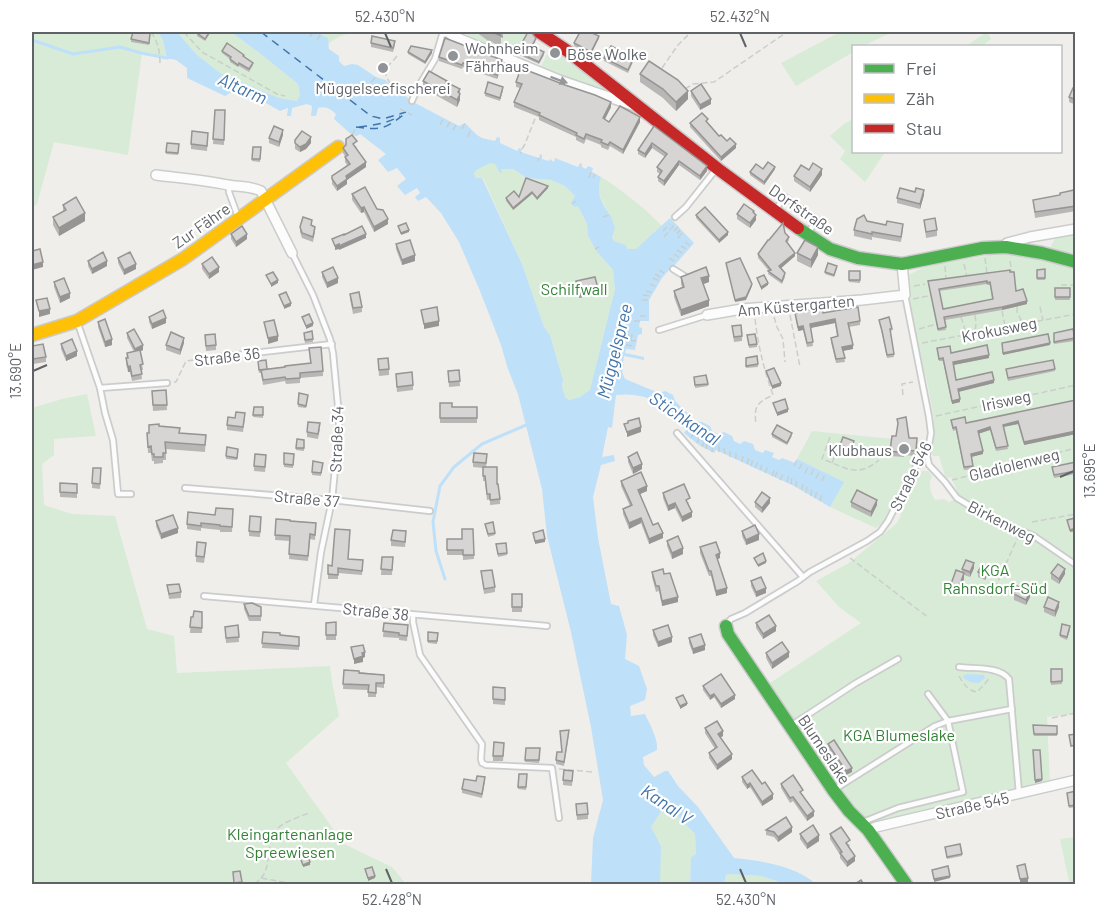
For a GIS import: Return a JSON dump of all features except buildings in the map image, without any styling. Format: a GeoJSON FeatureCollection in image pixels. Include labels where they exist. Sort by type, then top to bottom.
{"type":"FeatureCollection","features":[{"type":"Feature","properties":{"kind":"street","name":"Dorfstraße"},"geometry":{"type":"LineString","coordinates":[[539,32],[577,58],[718,169],[830,249],[858,258],[902,264],[983,248],[1008,252],[1039,251],[1076,262]]}},
{"type":"Feature","properties":{"kind":"street","name":"Dorfstraße"},"geometry":{"type":"LineString","coordinates":[[446,33],[559,80],[640,109]]}},
{"type":"Feature","properties":{"kind":"street","name":"Zur Fähre"},"geometry":{"type":"LineString","coordinates":[[32,335],[77,321],[183,259],[338,147]]}},
{"type":"Feature","properties":{"kind":"street"},"geometry":{"type":"LineString","coordinates":[[156,175],[217,182],[261,191],[292,253]]}},
{"type":"Feature","properties":{"kind":"street","name":"Dorfstraße"},"geometry":{"type":"LineString","coordinates":[[1008,252],[1007,243],[1076,229]]}},
{"type":"Feature","properties":{"kind":"street"},"geometry":{"type":"LineString","coordinates":[[902,264],[910,297]]}},
{"type":"Feature","properties":{"kind":"street","name":"Am Küstergarten"},"geometry":{"type":"LineString","coordinates":[[707,315],[753,308],[910,297]]}},
{"type":"Feature","properties":{"kind":"street","name":"Blumeslake"},"geometry":{"type":"LineString","coordinates":[[726,626],[728,634],[832,790],[865,827],[906,885]]}},
{"type":"Feature","properties":{"kind":"street","name":"Straße 545"},"geometry":{"type":"LineString","coordinates":[[865,827],[876,827],[1076,780]]}},
{"type":"Feature","properties":{"kind":"lane"},"geometry":{"type":"LineString","coordinates":[[413,99],[446,33]]}},
{"type":"Feature","properties":{"kind":"lane"},"geometry":{"type":"LineString","coordinates":[[675,220],[718,169]]}},
{"type":"Feature","properties":{"kind":"lane"},"geometry":{"type":"LineString","coordinates":[[229,185],[238,219]]}},
{"type":"Feature","properties":{"kind":"lane"},"geometry":{"type":"LineString","coordinates":[[775,211],[785,197],[816,219],[808,235]]}},
{"type":"Feature","properties":{"kind":"lane","name":"Straße 34"},"geometry":{"type":"LineString","coordinates":[[292,253],[317,305],[332,344],[339,426],[332,500],[321,552],[314,605]]}},
{"type":"Feature","properties":{"kind":"lane"},"geometry":{"type":"LineString","coordinates":[[673,269],[686,277]]}},
{"type":"Feature","properties":{"kind":"lane","name":"Straße 546"},"geometry":{"type":"LineString","coordinates":[[726,626],[731,619],[745,614],[810,572],[879,532],[888,521],[928,444],[931,433],[910,297]]}},
{"type":"Feature","properties":{"kind":"lane","name":"Am Küstergarten"},"geometry":{"type":"LineString","coordinates":[[660,330],[707,315]]}},
{"type":"Feature","properties":{"kind":"lane"},"geometry":{"type":"LineString","coordinates":[[77,321],[100,388],[113,440],[118,494],[131,494]]}},
{"type":"Feature","properties":{"kind":"lane","name":"Straße 36"},"geometry":{"type":"LineString","coordinates":[[220,357],[332,344]]}},
{"type":"Feature","properties":{"kind":"lane"},"geometry":{"type":"LineString","coordinates":[[100,388],[167,383]]}},
{"type":"Feature","properties":{"kind":"lane"},"geometry":{"type":"LineString","coordinates":[[676,432],[803,577]]}},
{"type":"Feature","properties":{"kind":"lane"},"geometry":{"type":"LineString","coordinates":[[917,464],[929,465],[928,444]]}},
{"type":"Feature","properties":{"kind":"lane","name":"Birkenweg"},"geometry":{"type":"LineString","coordinates":[[929,465],[957,498],[990,518],[1034,536],[1076,565]]}},
{"type":"Feature","properties":{"kind":"lane","name":"Straße 37"},"geometry":{"type":"LineString","coordinates":[[185,488],[430,511]]}},
{"type":"Feature","properties":{"kind":"lane","name":"Straße 38"},"geometry":{"type":"LineString","coordinates":[[204,596],[547,626]]}},
{"type":"Feature","properties":{"kind":"lane"},"geometry":{"type":"LineString","coordinates":[[413,615],[420,655],[482,744],[482,763],[552,768],[559,818]]}},
{"type":"Feature","properties":{"kind":"lane"},"geometry":{"type":"LineString","coordinates":[[790,727],[856,683],[898,659]]}},
{"type":"Feature","properties":{"kind":"lane"},"geometry":{"type":"LineString","coordinates":[[959,667],[999,671],[1009,679],[1019,793]]}},
{"type":"Feature","properties":{"kind":"lane"},"geometry":{"type":"LineString","coordinates":[[865,827],[898,808],[963,792],[948,721],[928,694]]}},
{"type":"Feature","properties":{"kind":"lane"},"geometry":{"type":"LineString","coordinates":[[832,790],[948,721],[1012,709]]}},
{"type":"Feature","properties":{"kind":"path"},"geometry":{"type":"LineString","coordinates":[[151,32],[160,52],[160,64]]}},
{"type":"Feature","properties":{"kind":"path"},"geometry":{"type":"LineString","coordinates":[[184,32],[202,52],[285,96]]}},
{"type":"Feature","properties":{"kind":"path"},"geometry":{"type":"LineString","coordinates":[[310,36],[313,32]]}},
{"type":"Feature","properties":{"kind":"path"},"geometry":{"type":"LineString","coordinates":[[660,71],[678,45],[691,32]]}},
{"type":"Feature","properties":{"kind":"path"},"geometry":{"type":"LineString","coordinates":[[686,94],[685,89],[693,84],[714,82],[787,32]]}},
{"type":"Feature","properties":{"kind":"path"},"geometry":{"type":"LineString","coordinates":[[317,40],[321,34]]}},
{"type":"Feature","properties":{"kind":"path"},"geometry":{"type":"LineString","coordinates":[[397,56],[386,70],[386,74],[389,82],[413,99]]}},
{"type":"Feature","properties":{"kind":"path"},"geometry":{"type":"LineString","coordinates":[[371,82],[376,78]]}},
{"type":"Feature","properties":{"kind":"path"},"geometry":{"type":"LineString","coordinates":[[382,89],[385,80]]}},
{"type":"Feature","properties":{"kind":"path"},"geometry":{"type":"LineString","coordinates":[[400,109],[411,116]]}},
{"type":"Feature","properties":{"kind":"path"},"geometry":{"type":"LineString","coordinates":[[521,151],[538,114]]}},
{"type":"Feature","properties":{"kind":"path"},"geometry":{"type":"LineString","coordinates":[[440,124],[443,119]]}},
{"type":"Feature","properties":{"kind":"path"},"geometry":{"type":"LineString","coordinates":[[447,127],[450,122]]}},
{"type":"Feature","properties":{"kind":"path"},"geometry":{"type":"LineString","coordinates":[[462,129],[465,123]]}},
{"type":"Feature","properties":{"kind":"path"},"geometry":{"type":"LineString","coordinates":[[453,130],[456,125]]}},
{"type":"Feature","properties":{"kind":"path"},"geometry":{"type":"LineString","coordinates":[[352,135],[356,127]]}},
{"type":"Feature","properties":{"kind":"path"},"geometry":{"type":"LineString","coordinates":[[468,137],[471,129]]}},
{"type":"Feature","properties":{"kind":"path"},"geometry":{"type":"LineString","coordinates":[[589,178],[591,172]]}},
{"type":"Feature","properties":{"kind":"path"},"geometry":{"type":"LineString","coordinates":[[593,178],[595,174]]}},
{"type":"Feature","properties":{"kind":"path"},"geometry":{"type":"LineString","coordinates":[[572,204],[576,201]]}},
{"type":"Feature","properties":{"kind":"path"},"geometry":{"type":"LineString","coordinates":[[603,217],[609,214]]}},
{"type":"Feature","properties":{"kind":"path"},"geometry":{"type":"LineString","coordinates":[[663,231],[675,220]]}},
{"type":"Feature","properties":{"kind":"path"},"geometry":{"type":"LineString","coordinates":[[663,237],[675,220]]}},
{"type":"Feature","properties":{"kind":"path"},"geometry":{"type":"LineString","coordinates":[[674,231],[679,226]]}},
{"type":"Feature","properties":{"kind":"path"},"geometry":{"type":"LineString","coordinates":[[677,234],[681,230]]}},
{"type":"Feature","properties":{"kind":"path"},"geometry":{"type":"LineString","coordinates":[[678,238],[683,232]]}},
{"type":"Feature","properties":{"kind":"path"},"geometry":{"type":"LineString","coordinates":[[685,242],[691,246]]}},
{"type":"Feature","properties":{"kind":"path"},"geometry":{"type":"LineString","coordinates":[[681,246],[688,250]]}},
{"type":"Feature","properties":{"kind":"path"},"geometry":{"type":"LineString","coordinates":[[677,250],[684,254]]}},
{"type":"Feature","properties":{"kind":"path"},"geometry":{"type":"LineString","coordinates":[[1008,252],[1013,274]]}},
{"type":"Feature","properties":{"kind":"path"},"geometry":{"type":"LineString","coordinates":[[674,254],[680,258]]}},
{"type":"Feature","properties":{"kind":"path"},"geometry":{"type":"LineString","coordinates":[[669,258],[677,262]]}},
{"type":"Feature","properties":{"kind":"path"},"geometry":{"type":"LineString","coordinates":[[985,261],[987,275]]}},
{"type":"Feature","properties":{"kind":"path"},"geometry":{"type":"LineString","coordinates":[[964,264],[967,278]]}},
{"type":"Feature","properties":{"kind":"path"},"geometry":{"type":"LineString","coordinates":[[945,268],[945,280]]}},
{"type":"Feature","properties":{"kind":"path"},"geometry":{"type":"LineString","coordinates":[[659,270],[666,274]]}},
{"type":"Feature","properties":{"kind":"path"},"geometry":{"type":"LineString","coordinates":[[655,274],[662,278]]}},
{"type":"Feature","properties":{"kind":"path"},"geometry":{"type":"LineString","coordinates":[[653,278],[660,281]]}},
{"type":"Feature","properties":{"kind":"path"},"geometry":{"type":"LineString","coordinates":[[650,284],[657,287]]}},
{"type":"Feature","properties":{"kind":"path"},"geometry":{"type":"LineString","coordinates":[[912,287],[926,284]]}},
{"type":"Feature","properties":{"kind":"path"},"geometry":{"type":"LineString","coordinates":[[1061,285],[1076,285]]}},
{"type":"Feature","properties":{"kind":"path"},"geometry":{"type":"LineString","coordinates":[[646,291],[654,293]]}},
{"type":"Feature","properties":{"kind":"path"},"geometry":{"type":"LineString","coordinates":[[643,295],[652,296]]}},
{"type":"Feature","properties":{"kind":"path"},"geometry":{"type":"LineString","coordinates":[[910,297],[932,296]]}},
{"type":"Feature","properties":{"kind":"path"},"geometry":{"type":"LineString","coordinates":[[642,300],[648,300]]}},
{"type":"Feature","properties":{"kind":"path"},"geometry":{"type":"LineString","coordinates":[[1017,306],[1017,312],[1023,324]]}},
{"type":"Feature","properties":{"kind":"path"},"geometry":{"type":"LineString","coordinates":[[1040,307],[1043,320]]}},
{"type":"Feature","properties":{"kind":"path"},"geometry":{"type":"LineString","coordinates":[[1002,311],[1005,327]]}},
{"type":"Feature","properties":{"kind":"path"},"geometry":{"type":"LineString","coordinates":[[790,312],[800,367]]}},
{"type":"Feature","properties":{"kind":"path"},"geometry":{"type":"LineString","coordinates":[[773,314],[783,339],[785,362]]}},
{"type":"Feature","properties":{"kind":"path"},"geometry":{"type":"LineString","coordinates":[[640,315],[649,316]]}},
{"type":"Feature","properties":{"kind":"path"},"geometry":{"type":"LineString","coordinates":[[754,315],[764,369],[773,395],[760,401],[754,410],[756,425]]}},
{"type":"Feature","properties":{"kind":"path"},"geometry":{"type":"LineString","coordinates":[[975,315],[975,333]]}},
{"type":"Feature","properties":{"kind":"path","name":"Krokusweg"},"geometry":{"type":"LineString","coordinates":[[923,343],[1076,315]]}},
{"type":"Feature","properties":{"kind":"path"},"geometry":{"type":"LineString","coordinates":[[961,316],[966,335]]}},
{"type":"Feature","properties":{"kind":"path"},"geometry":{"type":"LineString","coordinates":[[634,321],[640,321]]}},
{"type":"Feature","properties":{"kind":"path"},"geometry":{"type":"LineString","coordinates":[[920,329],[937,324]]}},
{"type":"Feature","properties":{"kind":"path"},"geometry":{"type":"LineString","coordinates":[[630,334],[628,340],[636,341]]}},
{"type":"Feature","properties":{"kind":"path"},"geometry":{"type":"LineString","coordinates":[[626,345],[635,346]]}},
{"type":"Feature","properties":{"kind":"path","name":"Straße 36"},"geometry":{"type":"LineString","coordinates":[[167,383],[176,382],[186,361],[220,357]]}},
{"type":"Feature","properties":{"kind":"path"},"geometry":{"type":"LineString","coordinates":[[903,395],[902,384],[916,381]]}},
{"type":"Feature","properties":{"kind":"path","name":"Irisweg"},"geometry":{"type":"LineString","coordinates":[[937,416],[1076,385]]}},
{"type":"Feature","properties":{"kind":"path"},"geometry":{"type":"LineString","coordinates":[[691,439],[695,431]]}},
{"type":"Feature","properties":{"kind":"path"},"geometry":{"type":"LineString","coordinates":[[697,443],[700,437]]}},
{"type":"Feature","properties":{"kind":"path"},"geometry":{"type":"LineString","coordinates":[[830,437],[822,459],[856,471],[866,469],[879,460]]}},
{"type":"Feature","properties":{"kind":"path"},"geometry":{"type":"LineString","coordinates":[[702,447],[705,440]]}},
{"type":"Feature","properties":{"kind":"path"},"geometry":{"type":"LineString","coordinates":[[706,449],[708,441]]}},
{"type":"Feature","properties":{"kind":"path"},"geometry":{"type":"LineString","coordinates":[[712,452],[713,444]]}},
{"type":"Feature","properties":{"kind":"path"},"geometry":{"type":"LineString","coordinates":[[719,446],[719,452]]}},
{"type":"Feature","properties":{"kind":"path"},"geometry":{"type":"LineString","coordinates":[[724,448],[725,454]]}},
{"type":"Feature","properties":{"kind":"path","name":"Gladiolenweg"},"geometry":{"type":"LineString","coordinates":[[952,480],[1076,448]]}},
{"type":"Feature","properties":{"kind":"path"},"geometry":{"type":"LineString","coordinates":[[730,450],[730,457]]}},
{"type":"Feature","properties":{"kind":"path"},"geometry":{"type":"LineString","coordinates":[[832,463],[837,450]]}},
{"type":"Feature","properties":{"kind":"path"},"geometry":{"type":"LineString","coordinates":[[736,453],[736,459]]}},
{"type":"Feature","properties":{"kind":"path"},"geometry":{"type":"LineString","coordinates":[[742,462],[743,456]]}},
{"type":"Feature","properties":{"kind":"path"},"geometry":{"type":"LineString","coordinates":[[747,464],[749,458]]}},
{"type":"Feature","properties":{"kind":"path"},"geometry":{"type":"LineString","coordinates":[[751,466],[753,459]]}},
{"type":"Feature","properties":{"kind":"path"},"geometry":{"type":"LineString","coordinates":[[794,466],[797,459]]}},
{"type":"Feature","properties":{"kind":"path"},"geometry":{"type":"LineString","coordinates":[[755,468],[758,462]]}},
{"type":"Feature","properties":{"kind":"path"},"geometry":{"type":"LineString","coordinates":[[799,469],[803,462]]}},
{"type":"Feature","properties":{"kind":"path"},"geometry":{"type":"LineString","coordinates":[[760,470],[762,465]]}},
{"type":"Feature","properties":{"kind":"path"},"geometry":{"type":"LineString","coordinates":[[805,473],[809,465]]}},
{"type":"Feature","properties":{"kind":"path"},"geometry":{"type":"LineString","coordinates":[[765,473],[768,466]]}},
{"type":"Feature","properties":{"kind":"path"},"geometry":{"type":"LineString","coordinates":[[772,476],[775,468]]}},
{"type":"Feature","properties":{"kind":"path"},"geometry":{"type":"LineString","coordinates":[[811,475],[814,468]]}},
{"type":"Feature","properties":{"kind":"path"},"geometry":{"type":"LineString","coordinates":[[775,477],[778,470]]}},
{"type":"Feature","properties":{"kind":"path"},"geometry":{"type":"LineString","coordinates":[[816,478],[820,471]]}},
{"type":"Feature","properties":{"kind":"path"},"geometry":{"type":"LineString","coordinates":[[780,480],[784,472]]}},
{"type":"Feature","properties":{"kind":"path"},"geometry":{"type":"LineString","coordinates":[[822,481],[825,474]]}},
{"type":"Feature","properties":{"kind":"path"},"geometry":{"type":"LineString","coordinates":[[786,482],[789,475]]}},
{"type":"Feature","properties":{"kind":"path"},"geometry":{"type":"LineString","coordinates":[[791,484],[792,477]]}},
{"type":"Feature","properties":{"kind":"path"},"geometry":{"type":"LineString","coordinates":[[796,487],[797,478]]}},
{"type":"Feature","properties":{"kind":"path"},"geometry":{"type":"LineString","coordinates":[[802,490],[803,482]]}},
{"type":"Feature","properties":{"kind":"path"},"geometry":{"type":"LineString","coordinates":[[806,493],[807,486]]}},
{"type":"Feature","properties":{"kind":"path"},"geometry":{"type":"LineString","coordinates":[[811,496],[812,488]]}},
{"type":"Feature","properties":{"kind":"path"},"geometry":{"type":"LineString","coordinates":[[816,498],[817,491]]}},
{"type":"Feature","properties":{"kind":"path"},"geometry":{"type":"LineString","coordinates":[[820,501],[822,494]]}},
{"type":"Feature","properties":{"kind":"path"},"geometry":{"type":"LineString","coordinates":[[1032,522],[1076,514]]}},
{"type":"Feature","properties":{"kind":"path"},"geometry":{"type":"LineString","coordinates":[[991,597],[1021,531]]}},
{"type":"Feature","properties":{"kind":"path"},"geometry":{"type":"LineString","coordinates":[[845,553],[928,618]]}},
{"type":"Feature","properties":{"kind":"path"},"geometry":{"type":"LineString","coordinates":[[959,667],[957,670],[962,681],[972,692],[976,693],[984,686],[993,670]]}},
{"type":"Feature","properties":{"kind":"path"},"geometry":{"type":"LineString","coordinates":[[1052,718],[1076,713]]}},
{"type":"Feature","properties":{"kind":"path"},"geometry":{"type":"LineString","coordinates":[[552,768],[593,772]]}},
{"type":"Feature","properties":{"kind":"path"},"geometry":{"type":"LineString","coordinates":[[255,885],[265,874],[271,839],[278,827],[309,813]]}},
{"type":"Feature","properties":{"kind":"path"},"geometry":{"type":"LineString","coordinates":[[261,878],[294,885]]}},
{"type":"Feature","properties":{"kind":"green space"},"geometry":{"type":"Polygon","coordinates":[[[32,32],[158,32],[163,40],[167,58],[142,53],[128,155],[54,142],[37,204],[32,207],[32,32]]]}},
{"type":"Feature","properties":{"kind":"green space"},"geometry":{"type":"Polygon","coordinates":[[[177,32],[231,32],[298,84],[300,95],[298,101],[279,98],[220,73],[196,54],[177,32]]]}},
{"type":"Feature","properties":{"kind":"green space"},"geometry":{"type":"Polygon","coordinates":[[[316,32],[368,32],[347,34],[328,44],[328,38],[316,32]]]}},
{"type":"Feature","properties":{"kind":"green space"},"geometry":{"type":"Polygon","coordinates":[[[461,32],[529,32],[515,58],[461,32]]]}},
{"type":"Feature","properties":{"kind":"green space"},"geometry":{"type":"Polygon","coordinates":[[[840,32],[892,32],[865,45],[852,45],[852,53],[796,86],[781,63],[840,32]]]}},
{"type":"Feature","properties":{"kind":"green space"},"geometry":{"type":"Polygon","coordinates":[[[987,32],[991,39],[983,45],[968,45],[987,32]]]}},
{"type":"Feature","properties":{"kind":"green space"},"geometry":{"type":"Polygon","coordinates":[[[552,45],[607,88],[603,89],[540,68],[552,45]]]}},
{"type":"Feature","properties":{"kind":"green space"},"geometry":{"type":"Polygon","coordinates":[[[852,120],[852,153],[884,153],[865,182],[840,159],[845,151],[830,136],[852,120]]]}},
{"type":"Feature","properties":{"kind":"green space","name":"Schilfwall"},"geometry":{"type":"Polygon","coordinates":[[[490,162],[501,169],[513,169],[527,178],[551,180],[565,186],[575,196],[572,203],[574,207],[578,205],[587,224],[588,236],[597,252],[613,270],[615,289],[590,391],[580,397],[569,400],[565,397],[562,387],[563,380],[550,335],[544,327],[522,264],[483,178],[476,178],[474,174],[476,169],[490,162]]]}},
{"type":"Feature","properties":{"kind":"green space"},"geometry":{"type":"Polygon","coordinates":[[[601,177],[648,212],[662,226],[636,249],[627,249],[626,245],[614,241],[608,212],[600,194],[601,177]]]}},
{"type":"Feature","properties":{"kind":"green space"},"geometry":{"type":"Polygon","coordinates":[[[1075,231],[1075,258],[1056,254],[1051,247],[1055,239],[1063,233],[1075,231]]]}},
{"type":"Feature","properties":{"kind":"green space"},"geometry":{"type":"Polygon","coordinates":[[[1001,253],[1023,254],[1076,270],[1076,714],[1047,717],[1050,783],[874,825],[867,824],[849,807],[767,685],[861,623],[839,607],[816,581],[849,563],[897,523],[922,471],[928,471],[932,476],[930,488],[935,500],[944,499],[949,502],[960,497],[951,477],[945,476],[939,456],[933,456],[932,453],[934,419],[920,358],[909,297],[908,278],[910,274],[927,266],[1001,253]]]}},
{"type":"Feature","properties":{"kind":"green space","name":"Kleingartenanlage Spreewiesen"},"geometry":{"type":"Polygon","coordinates":[[[87,394],[96,436],[54,439],[54,455],[42,464],[44,505],[72,514],[115,516],[147,629],[174,636],[177,673],[330,666],[339,716],[286,763],[344,844],[392,867],[406,884],[32,884],[32,408],[87,394]]]}},
{"type":"Feature","properties":{"kind":"green space"},"geometry":{"type":"Polygon","coordinates":[[[812,431],[923,442],[883,522],[876,528],[830,507],[843,482],[797,459],[812,431]]]}},
{"type":"Feature","properties":{"kind":"green space"},"geometry":{"type":"Polygon","coordinates":[[[666,804],[695,834],[696,854],[691,857],[690,884],[660,884],[651,827],[666,804]]]}},
{"type":"Feature","properties":{"kind":"green space"},"geometry":{"type":"Polygon","coordinates":[[[1075,837],[1075,884],[1060,884],[1069,882],[1060,839],[1075,837]]]}},
{"type":"Feature","properties":{"kind":"green space"},"geometry":{"type":"Polygon","coordinates":[[[726,875],[761,876],[785,884],[724,884],[726,875]]]}},
{"type":"Feature","properties":{"kind":"water"},"geometry":{"type":"Polygon","coordinates":[[[158,32],[177,32],[196,54],[220,73],[279,98],[297,101],[300,95],[298,84],[231,32],[316,32],[328,38],[329,49],[339,56],[339,61],[344,66],[358,65],[385,80],[413,102],[459,126],[465,123],[482,138],[495,141],[497,137],[500,138],[500,143],[517,151],[519,148],[522,149],[521,152],[539,158],[540,154],[542,159],[549,161],[550,159],[554,162],[555,158],[578,167],[580,163],[586,169],[588,166],[593,168],[592,172],[601,177],[600,197],[615,228],[612,237],[614,241],[626,245],[627,249],[636,249],[670,218],[694,243],[675,267],[662,278],[649,300],[649,321],[640,321],[639,327],[642,328],[642,334],[638,335],[635,350],[626,349],[625,353],[644,357],[644,360],[624,356],[622,372],[625,379],[659,393],[665,391],[673,395],[675,401],[695,421],[710,426],[712,431],[718,434],[724,432],[740,444],[744,441],[753,444],[755,450],[774,453],[772,457],[779,460],[782,458],[795,463],[797,459],[844,482],[830,507],[794,486],[716,450],[714,453],[699,445],[684,433],[687,429],[677,418],[658,402],[627,394],[616,395],[612,428],[608,427],[602,457],[614,455],[615,461],[601,465],[593,497],[598,538],[611,604],[619,606],[627,635],[625,659],[639,666],[647,689],[645,700],[630,706],[631,716],[645,714],[656,741],[657,750],[643,757],[644,765],[654,777],[668,771],[678,786],[698,807],[734,858],[788,868],[816,884],[785,884],[761,876],[729,874],[726,875],[724,884],[690,884],[691,857],[696,854],[695,834],[666,804],[651,827],[661,846],[660,884],[591,884],[593,838],[603,800],[591,727],[571,632],[547,536],[542,489],[518,394],[501,345],[459,242],[441,213],[426,197],[418,201],[415,197],[420,193],[417,188],[405,195],[397,186],[406,179],[397,168],[388,172],[378,160],[386,154],[360,134],[352,135],[334,119],[336,114],[332,111],[318,108],[316,116],[311,116],[312,106],[307,104],[292,108],[291,116],[287,116],[288,108],[280,111],[259,99],[235,90],[225,96],[187,78],[187,68],[176,60],[167,58],[163,40],[158,32]],[[490,163],[476,170],[474,174],[476,178],[482,178],[522,264],[544,327],[550,335],[563,380],[562,387],[565,397],[569,400],[580,397],[590,390],[615,289],[613,270],[597,252],[588,236],[587,224],[578,206],[574,207],[571,203],[575,196],[565,186],[551,180],[527,178],[513,169],[501,169],[500,173],[495,164],[490,163]]]}},
{"type":"Feature","properties":{"kind":"water"},"geometry":{"type":"Polygon","coordinates":[[[969,674],[984,675],[985,678],[979,683],[972,682],[963,677],[969,674]]]}},
{"type":"Feature","properties":{"kind":"waterway"},"geometry":{"type":"LineString","coordinates":[[32,40],[73,54],[120,47],[170,57]]}},
{"type":"Feature","properties":{"kind":"waterway"},"geometry":{"type":"LineString","coordinates":[[445,579],[436,551],[433,522],[440,486],[454,467],[482,444],[526,425]]}},
{"type":"Feature","properties":{"kind":"ferry route"},"geometry":{"type":"LineString","coordinates":[[261,32],[371,116],[383,119],[406,112]]}},
{"type":"Feature","properties":{"kind":"ferry route"},"geometry":{"type":"LineString","coordinates":[[356,127],[381,128],[403,115]]}},
{"type":"Feature","properties":{"kind":"ferry route"},"geometry":{"type":"LineString","coordinates":[[359,127],[375,125],[400,116]]}},
{"type":"Feature","properties":{"kind":"traffic: fast"},"geometry":{"type":"LineString","coordinates":[[798,228],[830,249],[858,258],[902,264],[983,248],[1006,247],[1076,262]]}},
{"type":"Feature","properties":{"kind":"traffic: fast"},"geometry":{"type":"LineString","coordinates":[[726,626],[728,634],[833,790],[868,830],[906,884]]}},
{"type":"Feature","properties":{"kind":"traffic: slow"},"geometry":{"type":"LineString","coordinates":[[32,335],[77,321],[183,259],[338,147]]}},
{"type":"Feature","properties":{"kind":"traffic: jam"},"geometry":{"type":"LineString","coordinates":[[539,32],[569,52],[718,169],[798,228]]}},
{"type":"Feature","properties":{"kind":"place","name":"Böse Wolke"},"geometry":{"type":"Point","coordinates":[555,53]}},
{"type":"Feature","properties":{"kind":"place","name":"Wohnheim Fährhaus"},"geometry":{"type":"Point","coordinates":[453,56]}},
{"type":"Feature","properties":{"kind":"place","name":"Müggelseefischerei"},"geometry":{"type":"Point","coordinates":[383,68]}},
{"type":"Feature","properties":{"kind":"place","name":"Klubhaus"},"geometry":{"type":"Point","coordinates":[904,449]}},
{"type":"Feature","properties":{"kind":"water label","name":"Altarm"},"geometry":{"type":"Point","coordinates":[243,88]}},
{"type":"Feature","properties":{"kind":"water label","name":"Müggelspree"},"geometry":{"type":"Point","coordinates":[614,351]}},
{"type":"Feature","properties":{"kind":"water label","name":"Stichkanal"},"geometry":{"type":"Point","coordinates":[685,418]}},
{"type":"Feature","properties":{"kind":"water label","name":"Kanal V"},"geometry":{"type":"Point","coordinates":[667,804]}},
{"type":"Feature","properties":{"kind":"park label","name":"KGA Rahnsdorf-Süd"},"geometry":{"type":"Point","coordinates":[995,578]}},
{"type":"Feature","properties":{"kind":"park label","name":"KGA Blumeslake"},"geometry":{"type":"Point","coordinates":[899,734]}}]}
